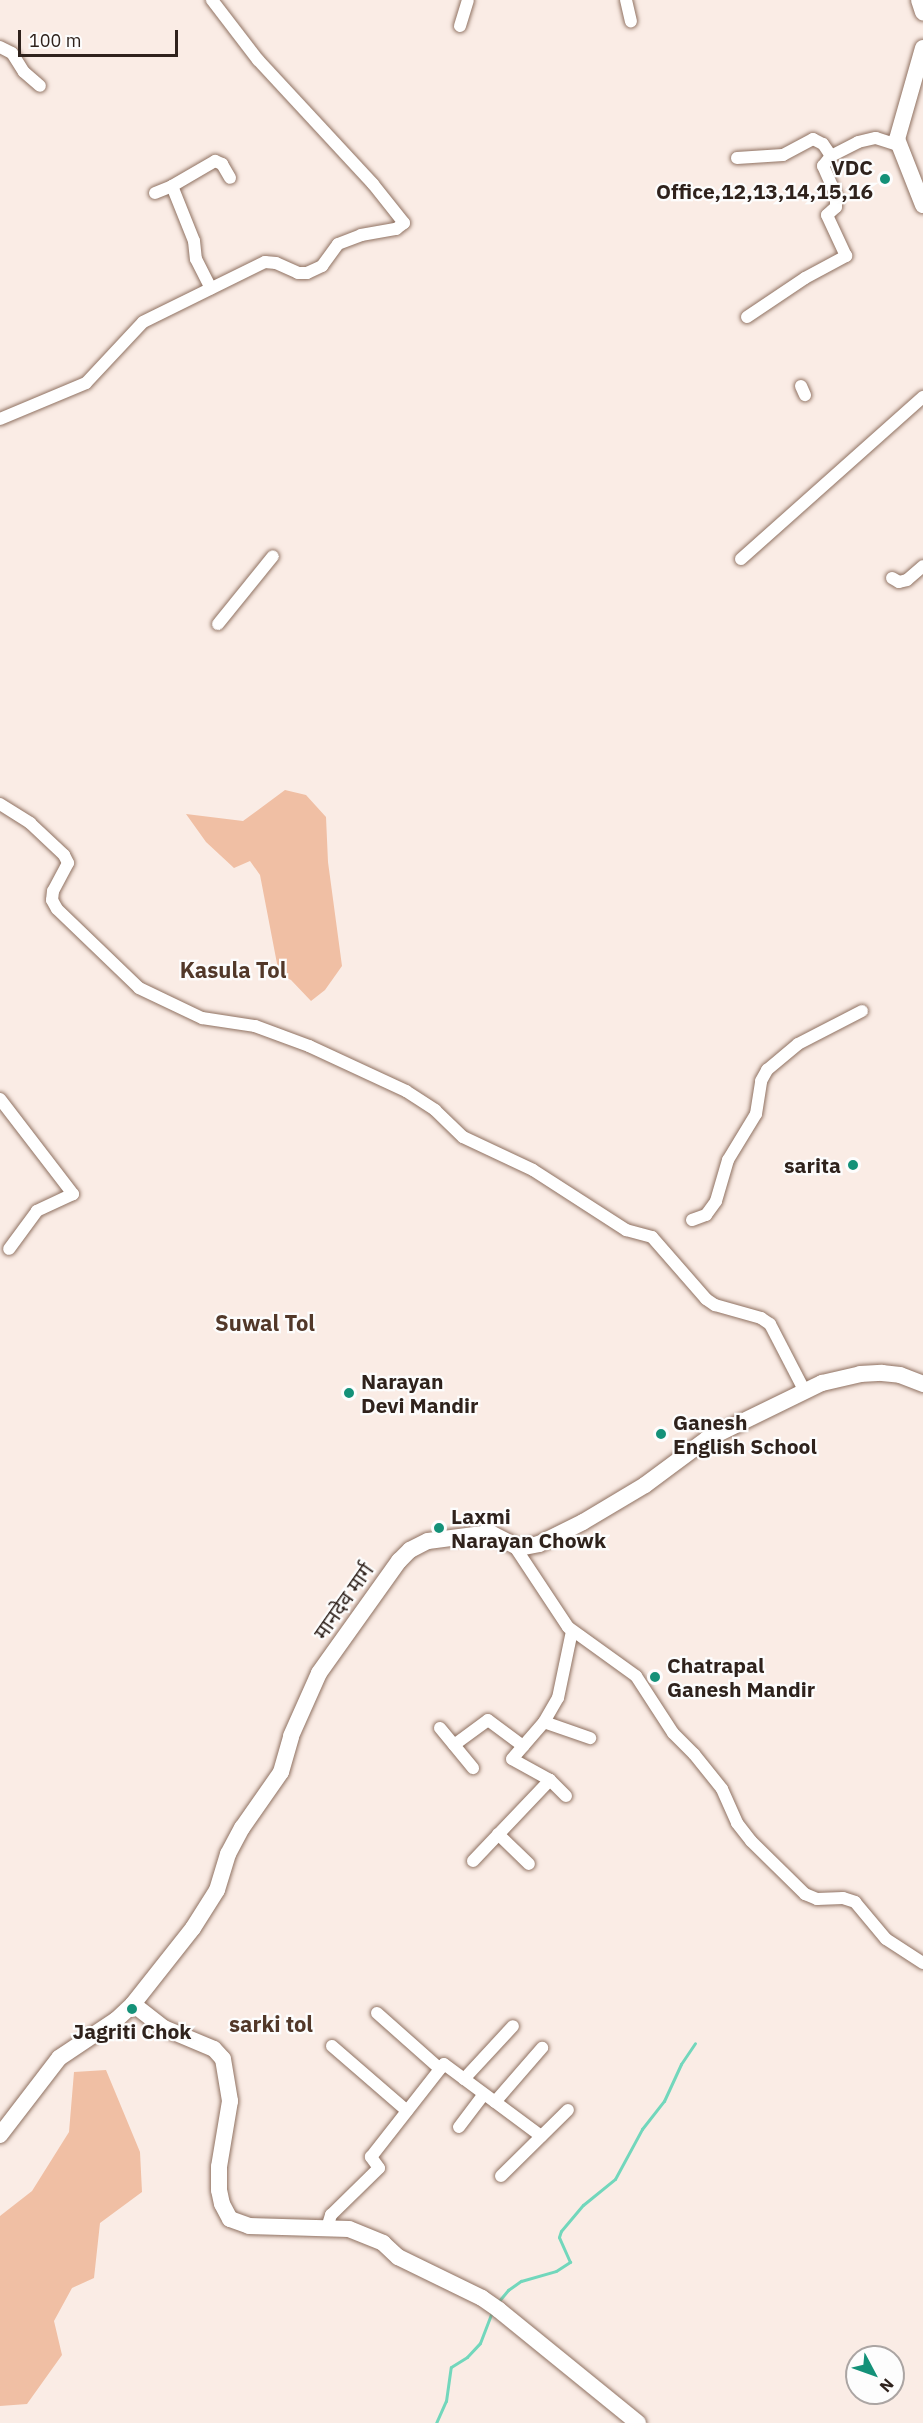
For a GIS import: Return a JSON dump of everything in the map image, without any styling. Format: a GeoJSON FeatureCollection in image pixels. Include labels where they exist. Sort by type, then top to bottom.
{"type":"FeatureCollection","features":[{"type":"Feature","properties":{"kind":"main road"},"geometry":{"type":"LineString","coordinates":[[919,0],[923,12]]}},
{"type":"Feature","properties":{"kind":"main road"},"geometry":{"type":"LineString","coordinates":[[923,48],[900,125],[898,145],[923,206]]}},
{"type":"Feature","properties":{"kind":"main road","name":"मानदेव मार्ग"},"geometry":{"type":"LineString","coordinates":[[0,2135],[59,2058],[116,2020],[133,2004],[204,1912],[217,1890],[228,1854],[242,1828],[281,1773],[291,1736],[311,1689],[399,1561],[410,1550],[428,1541],[490,1533],[519,1548],[539,1544],[583,1522],[645,1485],[707,1438],[804,1390],[841,1378],[882,1372],[900,1375],[923,1384]]}},
{"type":"Feature","properties":{"kind":"main road"},"geometry":{"type":"LineString","coordinates":[[133,2004],[164,2028],[214,2049],[223,2059],[230,2101],[219,2167],[219,2190],[222,2204],[230,2219],[249,2226],[349,2229],[382,2243],[398,2257],[482,2298],[638,2423]]}},
{"type":"Feature","properties":{"kind":"street"},"geometry":{"type":"LineString","coordinates":[[0,419],[86,383],[143,322],[211,288],[265,262],[285,266],[298,273],[314,271],[322,266],[338,243],[361,235],[396,229],[404,223],[373,184],[258,60],[212,0]]}},
{"type":"Feature","properties":{"kind":"street"},"geometry":{"type":"LineString","coordinates":[[460,26],[468,0]]}},
{"type":"Feature","properties":{"kind":"street"},"geometry":{"type":"LineString","coordinates":[[626,0],[631,21]]}},
{"type":"Feature","properties":{"kind":"street"},"geometry":{"type":"LineString","coordinates":[[0,47],[12,53],[24,72],[40,86]]}},
{"type":"Feature","properties":{"kind":"street"},"geometry":{"type":"LineString","coordinates":[[747,317],[805,278],[846,256],[827,215],[836,207],[837,195],[823,166],[831,156],[858,142],[876,138],[898,145]]}},
{"type":"Feature","properties":{"kind":"street"},"geometry":{"type":"LineString","coordinates":[[737,158],[783,155],[813,140],[819,140],[831,156]]}},
{"type":"Feature","properties":{"kind":"street"},"geometry":{"type":"LineString","coordinates":[[155,193],[172,186],[215,161],[222,164],[230,177]]}},
{"type":"Feature","properties":{"kind":"street"},"geometry":{"type":"LineString","coordinates":[[172,186],[194,241],[196,260],[211,288]]}},
{"type":"Feature","properties":{"kind":"street"},"geometry":{"type":"LineString","coordinates":[[741,559],[885,434],[923,397]]}},
{"type":"Feature","properties":{"kind":"street"},"geometry":{"type":"LineString","coordinates":[[218,624],[273,556]]}},
{"type":"Feature","properties":{"kind":"street"},"geometry":{"type":"LineString","coordinates":[[892,578],[899,582],[907,580],[923,566]]}},
{"type":"Feature","properties":{"kind":"street"},"geometry":{"type":"LineString","coordinates":[[0,804],[30,823],[64,855],[68,863],[53,891],[52,900],[57,909],[139,988],[202,1018],[255,1026],[309,1046],[406,1091],[435,1110],[463,1137],[533,1170],[626,1230],[647,1234],[706,1299],[715,1305],[761,1318],[770,1324],[804,1390]]}},
{"type":"Feature","properties":{"kind":"street"},"geometry":{"type":"LineString","coordinates":[[692,1220],[706,1215],[716,1201],[728,1160],[759,1107],[761,1081],[767,1070],[798,1044],[862,1011]]}},
{"type":"Feature","properties":{"kind":"street"},"geometry":{"type":"LineString","coordinates":[[0,1099],[73,1194],[37,1211],[9,1249]]}},
{"type":"Feature","properties":{"kind":"street"},"geometry":{"type":"LineString","coordinates":[[513,1543],[572,1631],[636,1676],[673,1733],[722,1789],[737,1822],[751,1841],[805,1894],[817,1899],[843,1898],[855,1902],[886,1939],[923,1963]]}},
{"type":"Feature","properties":{"kind":"street"},"geometry":{"type":"LineString","coordinates":[[566,1796],[550,1780],[512,1759],[544,1722],[558,1698],[572,1631]]}},
{"type":"Feature","properties":{"kind":"street"},"geometry":{"type":"LineString","coordinates":[[454,1745],[489,1720],[523,1746]]}},
{"type":"Feature","properties":{"kind":"street"},"geometry":{"type":"LineString","coordinates":[[544,1722],[590,1738]]}},
{"type":"Feature","properties":{"kind":"street"},"geometry":{"type":"LineString","coordinates":[[440,1728],[473,1768]]}},
{"type":"Feature","properties":{"kind":"street"},"geometry":{"type":"LineString","coordinates":[[473,1861],[550,1780]]}},
{"type":"Feature","properties":{"kind":"street"},"geometry":{"type":"LineString","coordinates":[[498,1834],[529,1864]]}},
{"type":"Feature","properties":{"kind":"street"},"geometry":{"type":"LineString","coordinates":[[378,2013],[440,2069]]}},
{"type":"Feature","properties":{"kind":"street"},"geometry":{"type":"LineString","coordinates":[[464,2079],[513,2026]]}},
{"type":"Feature","properties":{"kind":"street"},"geometry":{"type":"LineString","coordinates":[[332,2046],[407,2111]]}},
{"type":"Feature","properties":{"kind":"street"},"geometry":{"type":"LineString","coordinates":[[495,2102],[543,2048]]}},
{"type":"Feature","properties":{"kind":"street"},"geometry":{"type":"LineString","coordinates":[[327,2228],[331,2214],[379,2168],[371,2157],[444,2064],[541,2136]]}},
{"type":"Feature","properties":{"kind":"street"},"geometry":{"type":"LineString","coordinates":[[459,2127],[484,2094]]}},
{"type":"Feature","properties":{"kind":"street"},"geometry":{"type":"LineString","coordinates":[[501,2176],[568,2110]]}},
{"type":"Feature","properties":{"kind":"shaded area"},"geometry":{"type":"Polygon","coordinates":[[[285,790],[306,795],[326,817],[328,862],[342,966],[325,990],[311,1001],[291,980],[279,974],[260,875],[250,861],[234,868],[206,842],[186,814],[243,821],[285,790]]]}},
{"type":"Feature","properties":{"kind":"shaded area"},"geometry":{"type":"Polygon","coordinates":[[[106,2070],[140,2152],[142,2192],[100,2223],[94,2278],[72,2288],[54,2321],[62,2355],[27,2404],[0,2406],[0,2216],[32,2191],[69,2132],[74,2072],[106,2070]]]}},
{"type":"Feature","properties":{"kind":"waterway"},"geometry":{"type":"LineString","coordinates":[[498,2302],[508,2290],[521,2281],[556,2271],[570,2262],[559,2237],[561,2231],[583,2205],[615,2179],[642,2129],[664,2101],[681,2064],[695,2043]]}},
{"type":"Feature","properties":{"kind":"waterway"},"geometry":{"type":"LineString","coordinates":[[436,2423],[446,2401],[451,2367],[467,2357],[480,2343],[492,2312]]}},
{"type":"Feature","properties":{"kind":"place","name":"VDC Office,12,13,14,15,16"},"geometry":{"type":"Point","coordinates":[885,179]}},
{"type":"Feature","properties":{"kind":"place","name":"sarita"},"geometry":{"type":"Point","coordinates":[853,1165]}},
{"type":"Feature","properties":{"kind":"place","name":"Narayan Devi Mandir"},"geometry":{"type":"Point","coordinates":[349,1393]}},
{"type":"Feature","properties":{"kind":"place","name":"Ganesh English School"},"geometry":{"type":"Point","coordinates":[661,1434]}},
{"type":"Feature","properties":{"kind":"place","name":"Laxmi Narayan Chowk"},"geometry":{"type":"Point","coordinates":[439,1528]}},
{"type":"Feature","properties":{"kind":"place","name":"Chatrapal Ganesh Mandir"},"geometry":{"type":"Point","coordinates":[655,1677]}},
{"type":"Feature","properties":{"kind":"place","name":"Jagriti Chok"},"geometry":{"type":"Point","coordinates":[132,2009]}},
{"type":"Feature","properties":{"kind":"district","name":"Kasula Tol"},"geometry":{"type":"Point","coordinates":[233,970]}},
{"type":"Feature","properties":{"kind":"district","name":"Suwal Tol"},"geometry":{"type":"Point","coordinates":[265,1323]}},
{"type":"Feature","properties":{"kind":"district","name":"sarki tol"},"geometry":{"type":"Point","coordinates":[271,2024]}}]}
